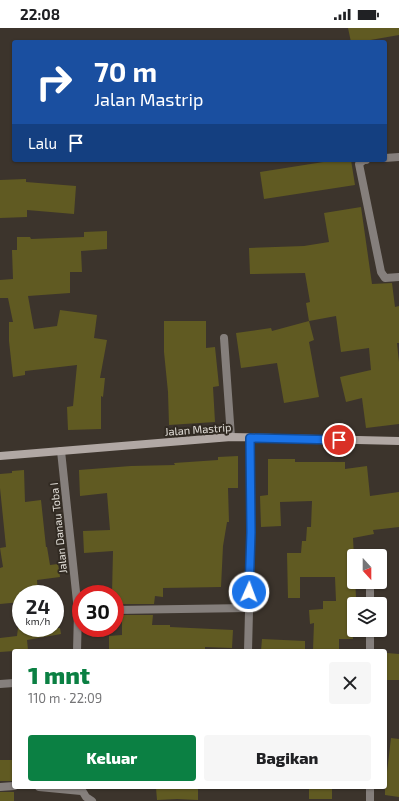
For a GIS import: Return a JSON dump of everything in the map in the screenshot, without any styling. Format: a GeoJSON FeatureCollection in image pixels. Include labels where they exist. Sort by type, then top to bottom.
{"type":"FeatureCollection","features":[{"type":"Feature","properties":{"kind":"main road","name":"Jalan Mastrip"},"geometry":{"type":"LineString","coordinates":[[0,456],[231,437],[399,442]]}},
{"type":"Feature","properties":{"kind":"street"},"geometry":{"type":"LineString","coordinates":[[387,158],[399,157]]}},
{"type":"Feature","properties":{"kind":"street"},"geometry":{"type":"LineString","coordinates":[[362,162],[359,164],[381,272],[385,278],[399,277]]}},
{"type":"Feature","properties":{"kind":"street"},"geometry":{"type":"LineString","coordinates":[[224,338],[231,437]]}},
{"type":"Feature","properties":{"kind":"street"},"geometry":{"type":"LineString","coordinates":[[248,649],[251,532],[250,438]]}},
{"type":"Feature","properties":{"kind":"street","name":"Jalan Danau Toba I"},"geometry":{"type":"LineString","coordinates":[[61,451],[77,585]]}},
{"type":"Feature","properties":{"kind":"street"},"geometry":{"type":"LineString","coordinates":[[124,610],[248,608]]}},
{"type":"Feature","properties":{"kind":"street","name":"Jalan Danau Toba I"},"geometry":{"type":"LineString","coordinates":[[77,649],[78,637]]}},
{"type":"Feature","properties":{"kind":"street"},"geometry":{"type":"LineString","coordinates":[[370,637],[370,649]]}},
{"type":"Feature","properties":{"kind":"street"},"geometry":{"type":"LineString","coordinates":[[0,684],[12,684]]}},
{"type":"Feature","properties":{"kind":"street"},"geometry":{"type":"LineString","coordinates":[[0,787],[12,786]]}},
{"type":"Feature","properties":{"kind":"street"},"geometry":{"type":"LineString","coordinates":[[81,789],[86,797],[92,801]]}},
{"type":"Feature","properties":{"kind":"street"},"geometry":{"type":"LineString","coordinates":[[370,789],[370,801]]}},
{"type":"Feature","properties":{"kind":"building"},"geometry":{"type":"Polygon","coordinates":[[[348,28],[399,28],[399,35],[370,40],[351,40],[348,28]]]}},
{"type":"Feature","properties":{"kind":"building"},"geometry":{"type":"Polygon","coordinates":[[[323,162],[351,162],[355,185],[264,199],[260,172],[323,162]]]}},
{"type":"Feature","properties":{"kind":"building"},"geometry":{"type":"Polygon","coordinates":[[[26,179],[26,182],[76,186],[74,214],[27,210],[27,217],[0,218],[0,180],[26,179]]]}},
{"type":"Feature","properties":{"kind":"building"},"geometry":{"type":"Polygon","coordinates":[[[361,207],[372,284],[392,283],[395,307],[399,306],[399,343],[397,343],[399,362],[399,424],[366,428],[362,398],[346,402],[340,377],[371,370],[369,348],[341,352],[336,316],[309,321],[306,303],[310,302],[305,273],[250,274],[249,248],[304,246],[329,242],[324,213],[361,207]]]}},
{"type":"Feature","properties":{"kind":"building"},"geometry":{"type":"Polygon","coordinates":[[[107,231],[107,249],[81,251],[82,272],[70,272],[70,293],[28,296],[34,329],[57,326],[60,310],[97,315],[94,338],[107,340],[100,378],[105,378],[103,397],[101,396],[101,429],[68,430],[67,407],[73,406],[77,365],[25,371],[25,375],[13,377],[9,341],[9,322],[13,322],[8,298],[0,298],[0,280],[13,279],[12,250],[17,250],[17,237],[30,237],[31,239],[84,237],[84,232],[107,231]]]}},
{"type":"Feature","properties":{"kind":"building"},"geometry":{"type":"Polygon","coordinates":[[[164,321],[206,321],[206,348],[215,347],[219,386],[213,387],[215,422],[169,425],[168,392],[164,352],[164,321]]]}},
{"type":"Feature","properties":{"kind":"building"},"geometry":{"type":"Polygon","coordinates":[[[309,321],[314,340],[309,342],[319,397],[284,403],[277,363],[241,368],[236,333],[271,328],[272,331],[309,321]]]}},
{"type":"Feature","properties":{"kind":"building"},"geometry":{"type":"Polygon","coordinates":[[[238,456],[238,488],[228,488],[229,522],[227,522],[223,546],[221,587],[163,588],[163,597],[155,596],[154,604],[124,604],[124,585],[112,585],[113,551],[84,553],[83,531],[110,530],[107,493],[80,496],[79,470],[131,466],[175,465],[174,463],[218,460],[218,457],[238,456]]]}},
{"type":"Feature","properties":{"kind":"building"},"geometry":{"type":"Polygon","coordinates":[[[268,459],[295,459],[295,462],[345,462],[345,469],[367,466],[370,496],[399,492],[399,527],[373,530],[374,534],[353,538],[354,549],[347,549],[347,589],[356,589],[356,597],[347,597],[347,637],[353,637],[353,639],[339,639],[339,649],[313,649],[314,623],[310,624],[309,610],[323,609],[323,601],[336,601],[335,577],[300,577],[300,598],[288,598],[287,553],[301,553],[302,541],[306,541],[307,527],[311,527],[312,501],[280,502],[281,526],[261,527],[260,496],[268,495],[268,459]]]}},
{"type":"Feature","properties":{"kind":"building"},"geometry":{"type":"Polygon","coordinates":[[[24,470],[25,502],[41,500],[46,547],[50,565],[58,564],[60,577],[37,580],[37,585],[12,585],[12,603],[0,604],[0,568],[3,567],[0,548],[6,547],[0,474],[12,473],[12,471],[24,470]]]}},
{"type":"Feature","properties":{"kind":"building"},"geometry":{"type":"Polygon","coordinates":[[[124,615],[153,615],[152,625],[233,630],[232,648],[205,647],[205,649],[109,649],[109,637],[124,637],[124,615]]]}},
{"type":"Feature","properties":{"kind":"building"},"geometry":{"type":"Polygon","coordinates":[[[44,637],[27,640],[28,649],[12,649],[12,651],[0,652],[0,638],[44,637]]]}},
{"type":"Feature","properties":{"kind":"building"},"geometry":{"type":"Polygon","coordinates":[[[262,639],[305,641],[305,649],[261,649],[262,639]]]}},
{"type":"Feature","properties":{"kind":"building"},"geometry":{"type":"Polygon","coordinates":[[[387,653],[399,654],[399,680],[387,680],[387,653]]]}},
{"type":"Feature","properties":{"kind":"building"},"geometry":{"type":"Polygon","coordinates":[[[391,738],[399,739],[399,797],[385,795],[385,789],[387,789],[387,772],[391,738]]]}},
{"type":"Feature","properties":{"kind":"building"},"geometry":{"type":"Polygon","coordinates":[[[0,760],[12,760],[12,781],[0,781],[0,760]]]}},
{"type":"Feature","properties":{"kind":"building"},"geometry":{"type":"Polygon","coordinates":[[[156,789],[198,789],[198,800],[157,800],[156,789]]]}},
{"type":"Feature","properties":{"kind":"building"},"geometry":{"type":"Polygon","coordinates":[[[309,789],[332,789],[332,799],[309,799],[309,789]]]}},
{"type":"Feature","properties":{"kind":"building"},"geometry":{"type":"Polygon","coordinates":[[[0,792],[14,792],[14,801],[0,801],[0,792]]]}},
{"type":"Feature","properties":{"kind":"route"},"geometry":{"type":"LineString","coordinates":[[249,592],[251,532],[250,438],[339,440]]}}]}
